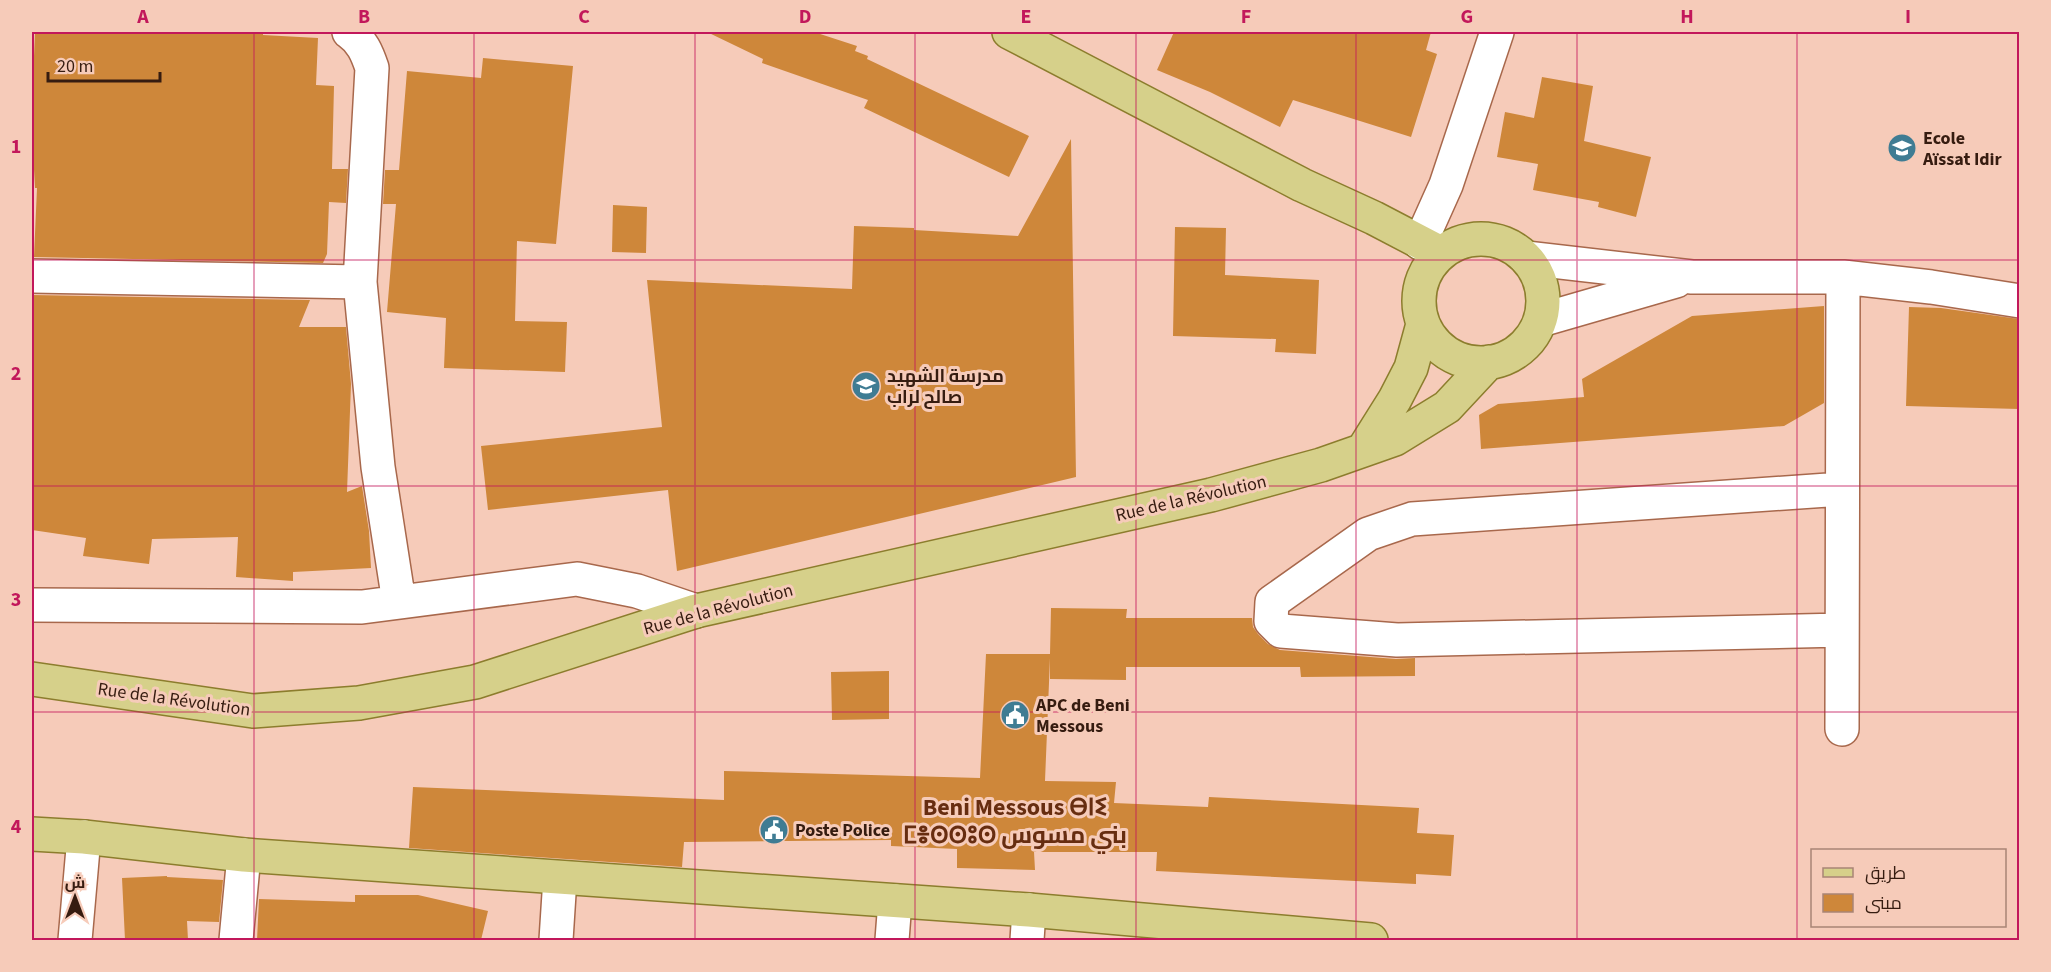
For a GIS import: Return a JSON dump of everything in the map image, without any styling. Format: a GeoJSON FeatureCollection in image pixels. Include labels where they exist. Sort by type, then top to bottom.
{"type":"FeatureCollection","features":[{"type":"Feature","properties":{"kind":"main road"},"geometry":{"type":"LineString","coordinates":[[1009,32],[1302,185],[1431,248],[1471,240],[1491,240],[1510,246],[1526,258],[1536,271],[1542,287],[1543,303],[1540,320],[1529,340],[1511,355],[1489,362],[1462,360],[1438,346],[1423,324],[1419,304],[1421,285],[1428,267],[1431,248]]}},
{"type":"Feature","properties":{"kind":"main road"},"geometry":{"type":"LineString","coordinates":[[1364,450],[1411,368],[1423,324]]}},
{"type":"Feature","properties":{"kind":"main road","name":"Rue de la Révolution"},"geometry":{"type":"LineString","coordinates":[[32,679],[253,711],[359,703],[475,682],[696,610],[1210,495],[1310,469],[1395,439],[1447,407],[1489,362]]}},
{"type":"Feature","properties":{"kind":"main road"},"geometry":{"type":"LineString","coordinates":[[32,834],[84,837],[244,855],[895,901],[1028,925],[1371,940]]}},
{"type":"Feature","properties":{"kind":"street"},"geometry":{"type":"LineString","coordinates":[[349,32],[356,37],[366,51],[372,68],[360,282],[378,467],[399,602]]}},
{"type":"Feature","properties":{"kind":"street"},"geometry":{"type":"LineString","coordinates":[[1431,248],[1446,185],[1497,32]]}},
{"type":"Feature","properties":{"kind":"street"},"geometry":{"type":"LineString","coordinates":[[1526,258],[1692,277],[1843,277],[1931,287],[2019,301]]}},
{"type":"Feature","properties":{"kind":"street"},"geometry":{"type":"LineString","coordinates":[[32,276],[360,282]]}},
{"type":"Feature","properties":{"kind":"street"},"geometry":{"type":"LineString","coordinates":[[1540,320],[1692,277]]}},
{"type":"Feature","properties":{"kind":"street"},"geometry":{"type":"LineString","coordinates":[[1842,729],[1843,277]]}},
{"type":"Feature","properties":{"kind":"street"},"geometry":{"type":"LineString","coordinates":[[1842,489],[1412,519],[1368,534],[1272,602],[1271,621],[1281,631],[1397,640],[1842,630]]}},
{"type":"Feature","properties":{"kind":"street"},"geometry":{"type":"LineString","coordinates":[[32,605],[362,607],[577,579],[637,591],[696,610]]}},
{"type":"Feature","properties":{"kind":"street"},"geometry":{"type":"LineString","coordinates":[[75,940],[84,837]]}},
{"type":"Feature","properties":{"kind":"street"},"geometry":{"type":"LineString","coordinates":[[236,940],[244,855]]}},
{"type":"Feature","properties":{"kind":"street"},"geometry":{"type":"LineString","coordinates":[[556,940],[560,878]]}},
{"type":"Feature","properties":{"kind":"street"},"geometry":{"type":"LineString","coordinates":[[892,940],[895,901]]}},
{"type":"Feature","properties":{"kind":"building"},"geometry":{"type":"Polygon","coordinates":[[[35,32],[263,32],[263,35],[318,38],[316,85],[334,86],[332,169],[348,169],[346,203],[329,202],[327,254],[323,263],[34,257],[37,188],[35,188],[32,133],[32,80],[35,32]]]}},
{"type":"Feature","properties":{"kind":"building"},"geometry":{"type":"Polygon","coordinates":[[[707,32],[814,32],[857,46],[855,51],[868,56],[867,59],[1029,136],[1009,177],[864,108],[868,100],[762,63],[763,59],[707,32]]]}},
{"type":"Feature","properties":{"kind":"building"},"geometry":{"type":"Polygon","coordinates":[[[1174,32],[1431,32],[1426,50],[1437,54],[1411,137],[1293,100],[1280,127],[1210,92],[1157,70],[1174,32]]]}},
{"type":"Feature","properties":{"kind":"building"},"geometry":{"type":"Polygon","coordinates":[[[483,58],[573,66],[556,244],[517,241],[515,321],[567,322],[565,372],[444,368],[446,318],[387,312],[396,204],[383,204],[385,170],[399,170],[407,71],[481,78],[483,58]]]}},
{"type":"Feature","properties":{"kind":"building"},"geometry":{"type":"Polygon","coordinates":[[[1542,77],[1593,86],[1584,141],[1651,157],[1636,217],[1598,207],[1599,202],[1533,190],[1538,164],[1497,157],[1505,112],[1534,118],[1542,77]]]}},
{"type":"Feature","properties":{"kind":"building","name":"مدرسة الشهيد صالح لراب"},"geometry":{"type":"Polygon","coordinates":[[[1071,139],[1076,477],[677,571],[668,490],[488,510],[481,446],[662,427],[647,280],[852,289],[854,226],[1018,236],[1071,139]]]}},
{"type":"Feature","properties":{"kind":"building"},"geometry":{"type":"Polygon","coordinates":[[[613,205],[647,207],[646,253],[612,252],[613,205]]]}},
{"type":"Feature","properties":{"kind":"building"},"geometry":{"type":"Polygon","coordinates":[[[1175,227],[1226,228],[1225,275],[1319,280],[1316,354],[1275,352],[1276,339],[1173,336],[1175,227]]]}},
{"type":"Feature","properties":{"kind":"building"},"geometry":{"type":"Polygon","coordinates":[[[32,295],[310,300],[299,327],[346,327],[351,384],[347,492],[362,486],[369,531],[371,568],[293,572],[293,581],[236,577],[238,537],[152,539],[149,564],[83,556],[86,538],[32,530],[32,295]]]}},
{"type":"Feature","properties":{"kind":"building"},"geometry":{"type":"Polygon","coordinates":[[[1824,306],[1824,403],[1784,426],[1481,449],[1479,415],[1498,404],[1584,397],[1582,379],[1692,316],[1824,306]]]}},
{"type":"Feature","properties":{"kind":"building"},"geometry":{"type":"Polygon","coordinates":[[[1909,307],[1941,308],[2019,319],[2019,409],[1906,406],[1909,307]]]}},
{"type":"Feature","properties":{"kind":"building"},"geometry":{"type":"Polygon","coordinates":[[[1051,608],[1127,609],[1126,618],[1252,618],[1253,627],[1258,634],[1268,644],[1280,650],[1396,659],[1415,658],[1415,676],[1301,677],[1300,667],[1126,667],[1126,680],[1050,679],[1050,658],[1045,781],[1116,782],[1114,803],[1208,807],[1209,797],[1419,808],[1417,833],[1454,835],[1451,876],[1416,874],[1416,884],[1156,871],[1157,852],[1034,852],[1035,870],[957,868],[957,849],[891,846],[891,840],[684,842],[682,867],[409,848],[413,787],[724,800],[724,771],[980,778],[986,654],[1050,654],[1051,608]]]}},
{"type":"Feature","properties":{"kind":"building"},"geometry":{"type":"Polygon","coordinates":[[[889,671],[889,719],[832,720],[831,672],[889,671]]]}},
{"type":"Feature","properties":{"kind":"building"},"geometry":{"type":"Polygon","coordinates":[[[167,876],[223,880],[219,922],[187,921],[188,940],[125,940],[122,878],[167,876]]]}},
{"type":"Feature","properties":{"kind":"building"},"geometry":{"type":"Polygon","coordinates":[[[355,895],[418,895],[488,911],[481,940],[257,940],[259,899],[355,902],[355,895]]]}},
{"type":"Feature","properties":{"kind":"place","name":"Ecole Aïssat Idir"},"geometry":{"type":"Point","coordinates":[1902,148]}},
{"type":"Feature","properties":{"kind":"place","name":"مدرسة الشهيد صالح لراب"},"geometry":{"type":"Point","coordinates":[866,386]}},
{"type":"Feature","properties":{"kind":"place","name":"APC de Beni Messous"},"geometry":{"type":"Point","coordinates":[1015,715]}},
{"type":"Feature","properties":{"kind":"place","name":"Poste Police"},"geometry":{"type":"Point","coordinates":[774,830]}},
{"type":"Feature","properties":{"kind":"district","name":"Beni Messous ⴱⵏⵉ ⵎⴻⵙⵙⵓⵙ بني مسوس"},"geometry":{"type":"Point","coordinates":[1015,821]}}]}
